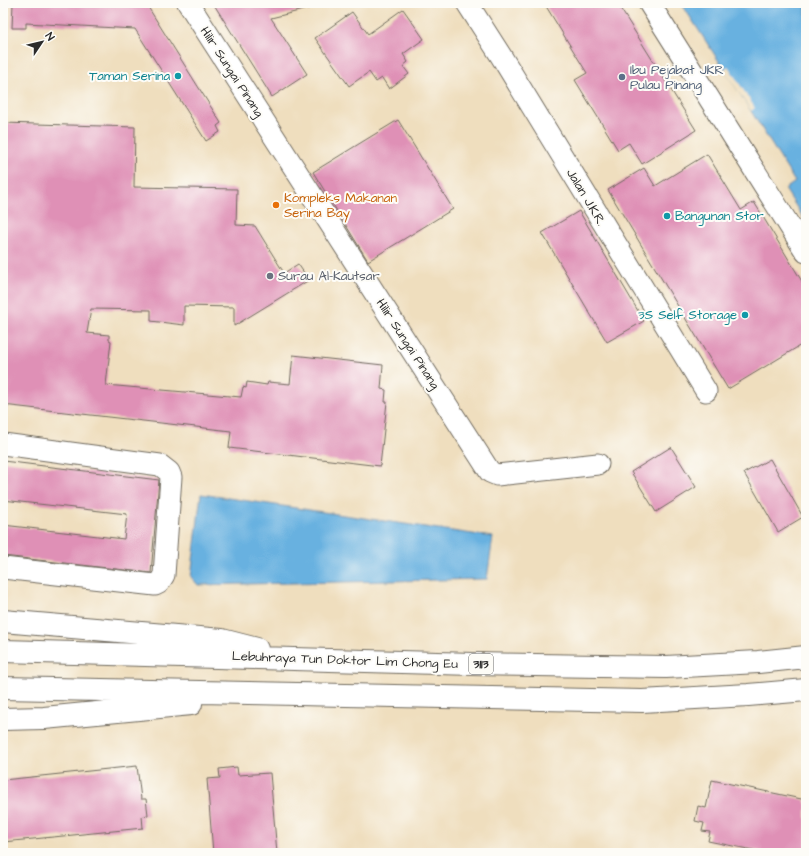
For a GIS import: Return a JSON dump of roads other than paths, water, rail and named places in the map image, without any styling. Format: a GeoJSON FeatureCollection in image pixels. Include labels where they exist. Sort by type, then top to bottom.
{"type":"FeatureCollection","features":[{"type":"Feature","properties":{"kind":"highway"},"geometry":{"type":"LineString","coordinates":[[3,621],[222,640],[297,659]]}},
{"type":"Feature","properties":{"kind":"highway","name":"Lebuhraya Tun Doktor Lim Chong Eu"},"geometry":{"type":"LineString","coordinates":[[3,651],[473,664],[666,667],[758,662],[806,657]]}},
{"type":"Feature","properties":{"kind":"highway"},"geometry":{"type":"LineString","coordinates":[[3,688],[298,693],[421,698],[642,701],[748,696],[806,690]]}},
{"type":"Feature","properties":{"kind":"highway"},"geometry":{"type":"LineString","coordinates":[[3,719],[44,718],[298,693]]}},
{"type":"Feature","properties":{"kind":"street","name":"Hilir Sungai Pinang"},"geometry":{"type":"LineString","coordinates":[[188,3],[490,472],[496,475],[598,464]]}},
{"type":"Feature","properties":{"kind":"street","name":"Jalan J.K.R."},"geometry":{"type":"LineString","coordinates":[[467,3],[706,391]]}},
{"type":"Feature","properties":{"kind":"street"},"geometry":{"type":"LineString","coordinates":[[649,3],[806,252]]}},
{"type":"Feature","properties":{"kind":"street"},"geometry":{"type":"LineString","coordinates":[[3,444],[160,465],[169,472],[171,477],[164,575],[159,583],[155,585],[3,568]]}},
{"type":"Feature","properties":{"kind":"water"},"geometry":{"type":"Polygon","coordinates":[[[681,3],[806,3],[806,222],[785,189],[795,182],[681,3]]]}},
{"type":"Feature","properties":{"kind":"water"},"geometry":{"type":"Polygon","coordinates":[[[201,494],[493,537],[487,579],[198,585],[191,577],[201,494]]]}},
{"type":"Feature","properties":{"kind":"place","name":"Taman Serina"},"geometry":{"type":"Point","coordinates":[178,76]}},
{"type":"Feature","properties":{"kind":"place","name":"Ibu Pejabat JKR Pulau Pinang"},"geometry":{"type":"Point","coordinates":[622,77]}},
{"type":"Feature","properties":{"kind":"place","name":"Kompleks Makanan Serina Bay"},"geometry":{"type":"Point","coordinates":[276,205]}},
{"type":"Feature","properties":{"kind":"place","name":"Bangunan Stor"},"geometry":{"type":"Point","coordinates":[667,216]}},
{"type":"Feature","properties":{"kind":"place","name":"Surau Al-Kautsar"},"geometry":{"type":"Point","coordinates":[270,276]}},
{"type":"Feature","properties":{"kind":"place","name":"3S Self Storage"},"geometry":{"type":"Point","coordinates":[745,315]}}]}
